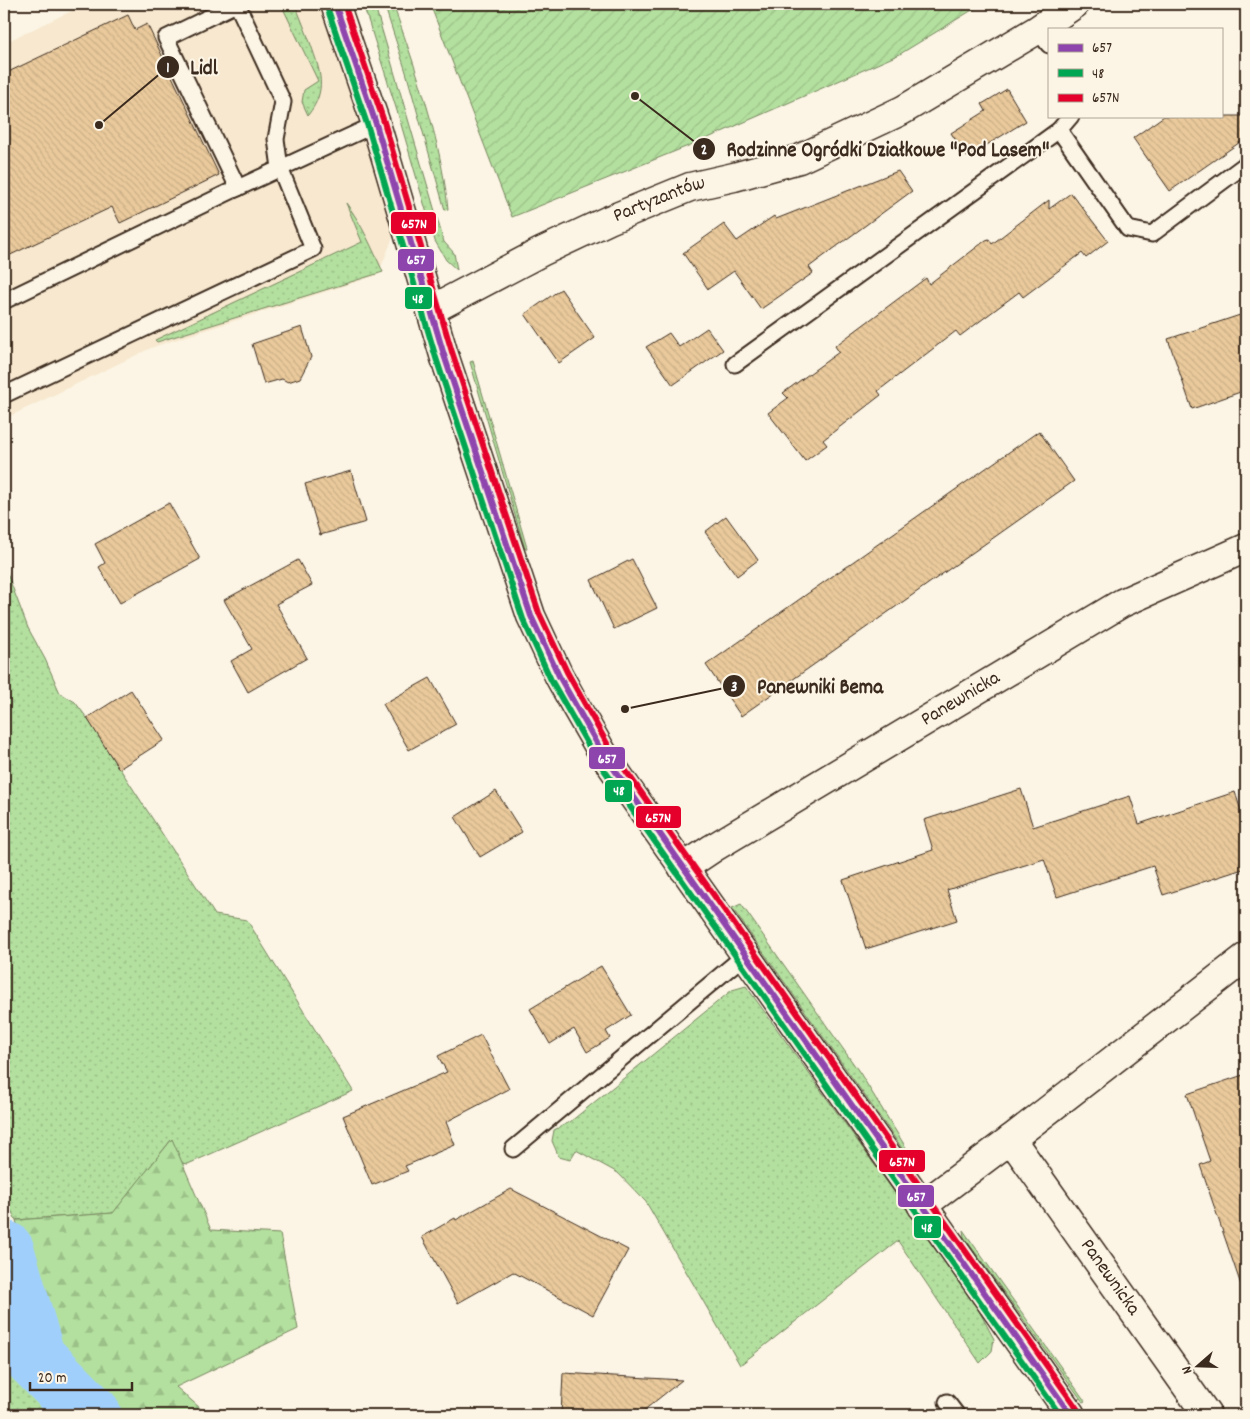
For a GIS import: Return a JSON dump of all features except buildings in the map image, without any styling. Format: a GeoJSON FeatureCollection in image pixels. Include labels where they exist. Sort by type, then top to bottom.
{"type":"FeatureCollection","features":[{"type":"Feature","properties":{"kind":"street"},"geometry":{"type":"LineString","coordinates":[[335,4],[376,124],[455,389],[531,616],[559,676],[594,738],[683,868],[1071,1415]]}},
{"type":"Feature","properties":{"kind":"street","name":"Partyzantów"},"geometry":{"type":"LineString","coordinates":[[1052,28],[1075,4]]}},
{"type":"Feature","properties":{"kind":"street","name":"Partyzantów"},"geometry":{"type":"LineString","coordinates":[[431,310],[542,252],[627,212],[690,187],[798,159],[903,110],[1043,37]]}},
{"type":"Feature","properties":{"kind":"street","name":"Panewnicka"},"geometry":{"type":"LineString","coordinates":[[683,868],[1122,603],[1246,548]]}},
{"type":"Feature","properties":{"kind":"street"},"geometry":{"type":"LineString","coordinates":[[922,1206],[1246,957]]}},
{"type":"Feature","properties":{"kind":"street","name":"Panewnicka"},"geometry":{"type":"LineString","coordinates":[[1011,1139],[1207,1415]]}},
{"type":"Feature","properties":{"kind":"lane"},"geometry":{"type":"LineString","coordinates":[[4,395],[313,249],[280,168],[276,139],[283,102],[237,4],[166,38],[238,188]]}},
{"type":"Feature","properties":{"kind":"lane"},"geometry":{"type":"LineString","coordinates":[[735,364],[1060,130],[1069,118]]}},
{"type":"Feature","properties":{"kind":"lane"},"geometry":{"type":"LineString","coordinates":[[4,301],[280,168],[376,124]]}},
{"type":"Feature","properties":{"kind":"lane"},"geometry":{"type":"LineString","coordinates":[[1060,130],[1128,229],[1152,234],[1246,164]]}},
{"type":"Feature","properties":{"kind":"lane"},"geometry":{"type":"LineString","coordinates":[[513,1149],[745,956]]}},
{"type":"Feature","properties":{"kind":"lane"},"geometry":{"type":"LineString","coordinates":[[947,1402],[956,1415]]}},
{"type":"Feature","properties":{"kind":"shaded area"},"geometry":{"type":"Polygon","coordinates":[[[86,4],[319,4],[354,96],[395,232],[378,275],[153,347],[4,419],[4,43],[86,4]]]}},
{"type":"Feature","properties":{"kind":"green space"},"geometry":{"type":"Polygon","coordinates":[[[281,4],[295,4],[317,63],[320,89],[314,106],[308,115],[302,102],[304,90],[318,81],[281,4]]]}},
{"type":"Feature","properties":{"kind":"green space"},"geometry":{"type":"Polygon","coordinates":[[[363,4],[374,4],[444,242],[454,253],[457,270],[446,260],[435,241],[398,114],[363,4]]]}},
{"type":"Feature","properties":{"kind":"green space"},"geometry":{"type":"Polygon","coordinates":[[[384,4],[393,4],[427,105],[445,183],[448,209],[445,210],[406,72],[384,4]]]}},
{"type":"Feature","properties":{"kind":"green space"},"geometry":{"type":"Polygon","coordinates":[[[430,4],[982,4],[900,54],[708,138],[512,217],[430,4]]]}},
{"type":"Feature","properties":{"kind":"green space"},"geometry":{"type":"Polygon","coordinates":[[[346,203],[362,228],[383,272],[157,342],[155,340],[362,242],[346,203]]]}},
{"type":"Feature","properties":{"kind":"green space"},"geometry":{"type":"Polygon","coordinates":[[[473,361],[527,548],[525,549],[470,362],[473,361]]]}},
{"type":"Feature","properties":{"kind":"green space"},"geometry":{"type":"Polygon","coordinates":[[[4,565],[28,628],[45,659],[60,693],[75,702],[87,718],[215,915],[247,920],[353,1091],[188,1164],[181,1163],[171,1140],[114,1213],[16,1220],[4,1197],[4,565]]]}},
{"type":"Feature","properties":{"kind":"green space"},"geometry":{"type":"Polygon","coordinates":[[[741,904],[860,1073],[913,1159],[911,1161],[732,908],[741,904]]]}},
{"type":"Feature","properties":{"kind":"green space"},"geometry":{"type":"Polygon","coordinates":[[[746,986],[977,1307],[994,1339],[992,1351],[980,1363],[898,1241],[740,1365],[646,1202],[618,1173],[576,1150],[570,1160],[559,1157],[552,1141],[554,1130],[570,1122],[732,990],[746,986]]]}},
{"type":"Feature","properties":{"kind":"green space"},"geometry":{"type":"Polygon","coordinates":[[[172,1139],[211,1230],[280,1234],[298,1329],[176,1387],[208,1415],[110,1415],[45,1336],[16,1220],[113,1213],[172,1139]]]}},
{"type":"Feature","properties":{"kind":"green space"},"geometry":{"type":"Polygon","coordinates":[[[963,1230],[1085,1401],[1083,1402],[964,1237],[963,1230]]]}},
{"type":"Feature","properties":{"kind":"green space"},"geometry":{"type":"Polygon","coordinates":[[[4,1331],[15,1367],[61,1415],[4,1415],[4,1331]]]}},
{"type":"Feature","properties":{"kind":"waterway"},"geometry":{"type":"LineString","coordinates":[[4,1251],[35,1358],[91,1415]]}},
{"type":"Feature","properties":{"kind":"transit line","name":"657"},"geometry":{"type":"LineString","coordinates":[[335,4],[376,124],[444,355],[531,616],[559,676],[602,752],[1071,1415]]}},
{"type":"Feature","properties":{"kind":"transit line","name":"657N"},"geometry":{"type":"LineString","coordinates":[[344,4],[384,122],[452,352],[539,613],[567,672],[609,747],[1078,1410]]}},
{"type":"Feature","properties":{"kind":"transit line","name":"48"},"geometry":{"type":"LineString","coordinates":[[327,7],[368,127],[436,358],[523,619],[551,680],[595,757],[1060,1415]]}},
{"type":"Feature","properties":{"kind":"place","name":"Rodzinne Ogródki Działkowe \"Pod Lasem\""},"geometry":{"type":"Point","coordinates":[635,96]}},
{"type":"Feature","properties":{"kind":"place","name":"Lidl"},"geometry":{"type":"Point","coordinates":[99,125]}},
{"type":"Feature","properties":{"kind":"place","name":"Panewniki Bema"},"geometry":{"type":"Point","coordinates":[625,709]}}]}
